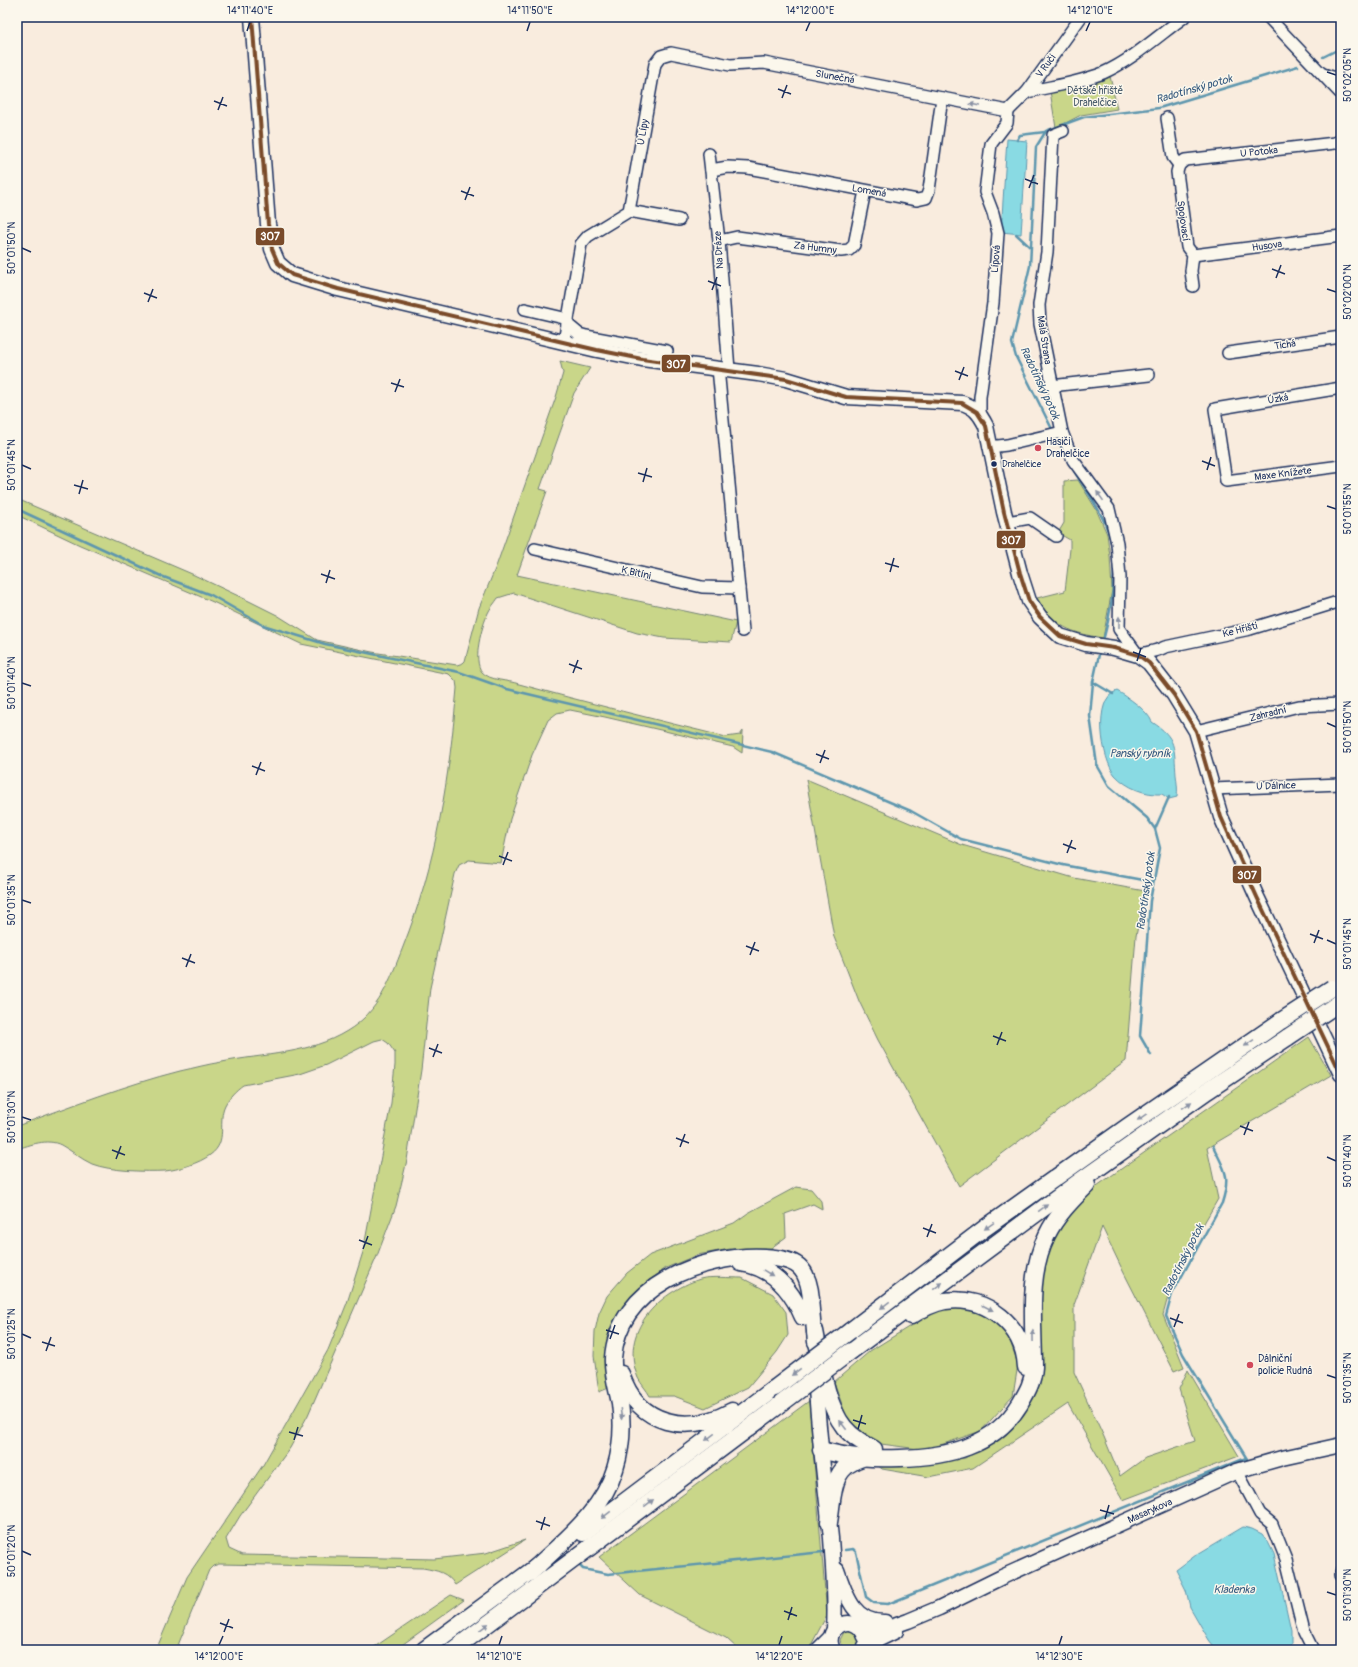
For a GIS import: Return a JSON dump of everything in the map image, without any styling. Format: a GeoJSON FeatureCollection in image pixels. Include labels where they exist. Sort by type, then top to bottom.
{"type":"FeatureCollection","features":[{"type":"Feature","properties":{"kind":"highway"},"geometry":{"type":"LineString","coordinates":[[424,1650],[530,1573],[985,1228],[1191,1082],[1336,985]]}},
{"type":"Feature","properties":{"kind":"highway"},"geometry":{"type":"LineString","coordinates":[[453,1650],[851,1351],[1121,1152],[1207,1091],[1340,1002]]}},
{"type":"Feature","properties":{"kind":"highway"},"geometry":{"type":"LineString","coordinates":[[821,1450],[844,1444],[869,1453],[912,1458],[945,1454],[962,1450],[978,1442],[1000,1428],[1009,1420],[1030,1386],[1033,1374],[1034,1282],[1037,1262],[1043,1244],[1051,1227],[1062,1212],[1079,1193],[1121,1152]]}},
{"type":"Feature","properties":{"kind":"highway"},"geometry":{"type":"LineString","coordinates":[[530,1573],[584,1521],[602,1497],[612,1479],[618,1459],[622,1435],[621,1413],[613,1361],[614,1352],[619,1335],[629,1313],[648,1292],[673,1275],[703,1264],[740,1257],[763,1257],[788,1261],[800,1267],[806,1275],[810,1285],[811,1299]]}},
{"type":"Feature","properties":{"kind":"highway"},"geometry":{"type":"LineString","coordinates":[[703,1264],[740,1263],[752,1265],[765,1270],[777,1278],[788,1289],[803,1317]]}},
{"type":"Feature","properties":{"kind":"highway"},"geometry":{"type":"LineString","coordinates":[[851,1351],[929,1306],[950,1301],[974,1303],[983,1306],[1006,1320],[1017,1334],[1024,1351],[1026,1366],[1022,1400]]}},
{"type":"Feature","properties":{"kind":"highway"},"geometry":{"type":"LineString","coordinates":[[815,1331],[829,1394],[837,1415],[845,1428],[869,1453]]}},
{"type":"Feature","properties":{"kind":"highway"},"geometry":{"type":"LineString","coordinates":[[619,1335],[619,1366],[628,1391],[644,1410],[663,1420],[678,1424],[694,1424],[713,1421],[774,1388]]}},
{"type":"Feature","properties":{"kind":"highway"},"geometry":{"type":"LineString","coordinates":[[829,1522],[837,1476],[848,1464],[869,1453]]}},
{"type":"Feature","properties":{"kind":"main road"},"geometry":{"type":"LineString","coordinates":[[252,17],[268,224],[272,249],[278,263],[292,275],[331,287],[642,359],[724,369],[786,379],[846,397],[962,403],[976,409],[986,426],[989,447],[1006,522],[1029,601],[1040,617],[1060,636],[1086,644],[1114,648],[1138,655],[1148,663],[1174,695],[1196,731],[1221,817],[1257,897],[1341,1074]]}},
{"type":"Feature","properties":{"kind":"main road"},"geometry":{"type":"LineString","coordinates":[[811,1299],[815,1331],[816,1383],[821,1450],[832,1556],[835,1612],[833,1639],[818,1650]]}},
{"type":"Feature","properties":{"kind":"main road"},"geometry":{"type":"LineString","coordinates":[[803,1317],[810,1345],[816,1383]]}},
{"type":"Feature","properties":{"kind":"main road","name":"Masarykova"},"geometry":{"type":"LineString","coordinates":[[833,1639],[843,1624],[881,1629],[893,1627],[939,1608],[1010,1574],[1237,1472],[1282,1458],[1341,1445]]}},
{"type":"Feature","properties":{"kind":"main road"},"geometry":{"type":"LineString","coordinates":[[832,1556],[841,1581],[858,1613],[867,1619],[880,1622],[895,1620],[931,1606],[965,1596]]}},
{"type":"Feature","properties":{"kind":"main road"},"geometry":{"type":"LineString","coordinates":[[841,1581],[844,1602],[856,1626],[865,1637],[864,1648]]}},
{"type":"Feature","properties":{"kind":"main road","name":"Masarykova"},"geometry":{"type":"LineString","coordinates":[[864,1648],[886,1635],[934,1616],[965,1596]]}},
{"type":"Feature","properties":{"kind":"street","name":"V Ruči"},"geometry":{"type":"LineString","coordinates":[[1008,111],[1027,92],[1081,17]]}},
{"type":"Feature","properties":{"kind":"street"},"geometry":{"type":"LineString","coordinates":[[1027,92],[1076,82],[1103,73],[1130,57],[1184,17]]}},
{"type":"Feature","properties":{"kind":"street"},"geometry":{"type":"LineString","coordinates":[[1268,17],[1341,94]]}},
{"type":"Feature","properties":{"kind":"street","name":"Slunečná"},"geometry":{"type":"LineString","coordinates":[[661,56],[671,54],[730,66],[764,63],[1008,111]]}},
{"type":"Feature","properties":{"kind":"street","name":"U Lípy"},"geometry":{"type":"LineString","coordinates":[[629,211],[655,64],[661,56]]}},
{"type":"Feature","properties":{"kind":"street"},"geometry":{"type":"LineString","coordinates":[[1321,73],[1341,80]]}},
{"type":"Feature","properties":{"kind":"street","name":"Lomená"},"geometry":{"type":"LineString","coordinates":[[711,170],[728,167],[748,168],[917,200],[926,198],[929,190],[942,98]]}},
{"type":"Feature","properties":{"kind":"street","name":"Lípová"},"geometry":{"type":"LineString","coordinates":[[980,414],[980,397],[993,303],[998,233],[993,213],[985,192],[991,144],[1007,124],[1008,111]]}},
{"type":"Feature","properties":{"kind":"street","name":"Spojovací"},"geometry":{"type":"LineString","coordinates":[[1167,118],[1176,161],[1186,247],[1194,255]]}},
{"type":"Feature","properties":{"kind":"street","name":"Malá Strana"},"geometry":{"type":"LineString","coordinates":[[1064,131],[1053,135],[1047,252],[1039,305],[1040,324],[1052,386],[1056,433],[1073,460],[1109,509],[1117,542],[1120,577],[1119,629],[1138,655]]}},
{"type":"Feature","properties":{"kind":"street","name":"U Potoka"},"geometry":{"type":"LineString","coordinates":[[1176,161],[1335,143],[1341,140]]}},
{"type":"Feature","properties":{"kind":"street","name":"Na Dráze"},"geometry":{"type":"LineString","coordinates":[[709,154],[719,240],[724,369],[743,631]]}},
{"type":"Feature","properties":{"kind":"street","name":"Za Humny"},"geometry":{"type":"LineString","coordinates":[[719,240],[737,238],[841,251],[849,250],[854,245],[865,191]]}},
{"type":"Feature","properties":{"kind":"street"},"geometry":{"type":"LineString","coordinates":[[564,342],[581,244],[588,236],[629,211],[680,220]]}},
{"type":"Feature","properties":{"kind":"street","name":"Husova"},"geometry":{"type":"LineString","coordinates":[[1194,255],[1341,236]]}},
{"type":"Feature","properties":{"kind":"street"},"geometry":{"type":"LineString","coordinates":[[1193,286],[1191,270],[1194,255]]}},
{"type":"Feature","properties":{"kind":"street"},"geometry":{"type":"LineString","coordinates":[[524,309],[568,321],[579,334],[667,351]]}},
{"type":"Feature","properties":{"kind":"street","name":"Tichá"},"geometry":{"type":"LineString","coordinates":[[1228,353],[1341,336]]}},
{"type":"Feature","properties":{"kind":"street"},"geometry":{"type":"LineString","coordinates":[[1052,386],[1150,375]]}},
{"type":"Feature","properties":{"kind":"street","name":"Úzká"},"geometry":{"type":"LineString","coordinates":[[1226,481],[1215,409],[1341,388]]}},
{"type":"Feature","properties":{"kind":"street"},"geometry":{"type":"LineString","coordinates":[[989,447],[1007,445],[1056,433]]}},
{"type":"Feature","properties":{"kind":"street","name":"Maxe Knížete"},"geometry":{"type":"LineString","coordinates":[[1226,481],[1341,466]]}},
{"type":"Feature","properties":{"kind":"street"},"geometry":{"type":"LineString","coordinates":[[1006,522],[1030,518],[1056,536]]}},
{"type":"Feature","properties":{"kind":"street","name":"K Bitíni"},"geometry":{"type":"LineString","coordinates":[[535,549],[702,587],[739,588]]}},
{"type":"Feature","properties":{"kind":"street","name":"Ke Hřišti"},"geometry":{"type":"LineString","coordinates":[[1138,655],[1146,652],[1152,653],[1164,647],[1250,629],[1341,601]]}},
{"type":"Feature","properties":{"kind":"street","name":"Zahradní"},"geometry":{"type":"LineString","coordinates":[[1196,731],[1299,706],[1341,704]]}},
{"type":"Feature","properties":{"kind":"street","name":"U Dálnice"},"geometry":{"type":"LineString","coordinates":[[1212,789],[1341,784]]}},
{"type":"Feature","properties":{"kind":"street"},"geometry":{"type":"LineString","coordinates":[[1237,1472],[1260,1514],[1272,1524],[1286,1559],[1304,1632],[1313,1650]]}},
{"type":"Feature","properties":{"kind":"green space","name":"Dětské hřiště Drahelčice"},"geometry":{"type":"Polygon","coordinates":[[[1110,76],[1117,109],[1081,115],[1056,128],[1050,91],[1110,76]]]}},
{"type":"Feature","properties":{"kind":"green space"},"geometry":{"type":"Polygon","coordinates":[[[560,361],[590,368],[574,393],[540,489],[547,491],[517,575],[736,622],[731,642],[664,638],[637,633],[514,593],[498,598],[489,611],[483,626],[479,643],[479,667],[485,675],[494,679],[515,683],[726,737],[740,735],[743,731],[742,753],[733,747],[570,710],[557,713],[548,720],[532,755],[510,819],[501,863],[469,860],[459,865],[455,874],[430,988],[421,1070],[407,1160],[396,1206],[377,1256],[308,1415],[290,1448],[240,1516],[226,1539],[229,1549],[242,1555],[434,1559],[486,1553],[525,1540],[455,1585],[449,1577],[438,1571],[423,1568],[219,1564],[213,1566],[209,1570],[176,1650],[156,1650],[187,1577],[263,1465],[328,1350],[347,1303],[363,1252],[391,1103],[395,1053],[388,1043],[382,1039],[374,1041],[326,1065],[300,1074],[243,1085],[233,1094],[225,1105],[222,1118],[221,1138],[216,1150],[206,1158],[182,1168],[165,1171],[148,1171],[108,1168],[92,1164],[61,1145],[50,1142],[39,1143],[17,1149],[17,1126],[98,1096],[180,1071],[238,1059],[302,1049],[333,1039],[358,1023],[375,1005],[388,983],[415,915],[425,883],[440,819],[450,755],[457,688],[456,681],[449,674],[301,644],[213,602],[80,545],[17,515],[17,499],[192,574],[277,615],[317,640],[372,652],[457,665],[465,661],[479,608],[497,564],[556,397],[563,373],[560,361]]]}},
{"type":"Feature","properties":{"kind":"green space"},"geometry":{"type":"Polygon","coordinates":[[[1078,480],[1096,509],[1107,534],[1112,590],[1103,638],[1082,634],[1064,627],[1050,616],[1037,598],[1065,591],[1070,540],[1058,533],[1064,523],[1064,481],[1078,480]]]}},
{"type":"Feature","properties":{"kind":"green space"},"geometry":{"type":"Polygon","coordinates":[[[806,779],[962,845],[1074,878],[1145,891],[1136,936],[1126,1061],[959,1186],[878,1040],[859,1001],[834,937],[806,779]]]}},
{"type":"Feature","properties":{"kind":"green space"},"geometry":{"type":"Polygon","coordinates":[[[1309,1037],[1331,1075],[1207,1148],[1218,1199],[1174,1275],[1163,1315],[1184,1367],[1174,1371],[1102,1227],[1074,1305],[1074,1372],[1120,1476],[1145,1458],[1195,1441],[1179,1389],[1188,1370],[1239,1456],[1123,1500],[1068,1404],[973,1468],[929,1477],[882,1469],[876,1464],[965,1458],[1006,1433],[1022,1415],[1040,1271],[1052,1237],[1084,1195],[1309,1037]]]}},
{"type":"Feature","properties":{"kind":"green space"},"geometry":{"type":"Polygon","coordinates":[[[796,1187],[811,1189],[821,1201],[822,1209],[813,1204],[785,1214],[786,1237],[771,1248],[730,1249],[697,1255],[666,1268],[643,1285],[621,1310],[612,1331],[611,1387],[599,1392],[594,1356],[595,1331],[599,1313],[607,1296],[627,1273],[650,1255],[734,1223],[748,1213],[796,1187]]]}},
{"type":"Feature","properties":{"kind":"green space"},"geometry":{"type":"Polygon","coordinates":[[[704,1278],[742,1278],[773,1294],[786,1312],[788,1335],[777,1352],[748,1387],[705,1408],[674,1396],[650,1396],[638,1378],[633,1361],[634,1345],[638,1330],[646,1316],[657,1304],[684,1285],[704,1278]]]}},
{"type":"Feature","properties":{"kind":"green space"},"geometry":{"type":"Polygon","coordinates":[[[939,1308],[980,1309],[1007,1332],[1018,1364],[1013,1396],[981,1431],[926,1450],[881,1444],[849,1424],[834,1382],[870,1351],[939,1308]]]}},
{"type":"Feature","properties":{"kind":"green space"},"geometry":{"type":"Polygon","coordinates":[[[809,1401],[827,1615],[810,1647],[806,1650],[739,1650],[726,1638],[640,1595],[599,1557],[809,1401]]]}},
{"type":"Feature","properties":{"kind":"green space"},"geometry":{"type":"Polygon","coordinates":[[[451,1595],[464,1600],[395,1650],[370,1650],[451,1595]]]}},
{"type":"Feature","properties":{"kind":"green space"},"geometry":{"type":"Polygon","coordinates":[[[845,1630],[854,1630],[860,1641],[856,1649],[848,1650],[842,1647],[840,1640],[845,1630]]]}},
{"type":"Feature","properties":{"kind":"water"},"geometry":{"type":"Polygon","coordinates":[[[1007,139],[1027,141],[1021,234],[1001,232],[1007,139]]]}},
{"type":"Feature","properties":{"kind":"water","name":"Panský rybník"},"geometry":{"type":"Polygon","coordinates":[[[1117,691],[1142,709],[1152,722],[1166,733],[1173,744],[1177,797],[1169,799],[1162,794],[1137,790],[1120,780],[1110,767],[1103,744],[1102,717],[1104,705],[1109,696],[1117,691]]]}},
{"type":"Feature","properties":{"kind":"water","name":"Kladenka"},"geometry":{"type":"Polygon","coordinates":[[[1243,1527],[1252,1529],[1262,1534],[1274,1554],[1291,1630],[1291,1643],[1288,1650],[1217,1650],[1209,1640],[1190,1607],[1186,1590],[1176,1570],[1196,1555],[1243,1527]]]}},
{"type":"Feature","properties":{"kind":"waterway","name":"Radotínský potok"},"geometry":{"type":"LineString","coordinates":[[1323,57],[1337,50],[1341,44]]}},
{"type":"Feature","properties":{"kind":"waterway","name":"Radotínský potok"},"geometry":{"type":"LineString","coordinates":[[1053,431],[1016,357],[1012,343],[1030,266],[1036,147],[1046,131],[1084,117],[1159,108],[1298,66]]}},
{"type":"Feature","properties":{"kind":"waterway"},"geometry":{"type":"LineString","coordinates":[[1017,140],[1020,135],[1045,132]]}},
{"type":"Feature","properties":{"kind":"waterway"},"geometry":{"type":"LineString","coordinates":[[1016,234],[1030,247]]}},
{"type":"Feature","properties":{"kind":"waterway","name":"Radotínský potok"},"geometry":{"type":"LineString","coordinates":[[1056,437],[1065,454]]}},
{"type":"Feature","properties":{"kind":"waterway","name":"Radotínský potok"},"geometry":{"type":"LineString","coordinates":[[1074,471],[1095,503],[1104,520],[1110,538],[1114,564],[1114,577],[1109,616],[1103,641]]}},
{"type":"Feature","properties":{"kind":"waterway"},"geometry":{"type":"LineString","coordinates":[[17,509],[161,576],[211,595],[263,625],[325,644],[459,672],[507,689],[772,752],[911,811],[961,839],[1063,865],[1153,882]]}},
{"type":"Feature","properties":{"kind":"waterway","name":"Radotínský potok"},"geometry":{"type":"LineString","coordinates":[[1100,650],[1093,682],[1090,716],[1097,765],[1109,786],[1147,818],[1155,829],[1160,848],[1150,901],[1140,1036],[1151,1055]]}},
{"type":"Feature","properties":{"kind":"waterway"},"geometry":{"type":"LineString","coordinates":[[1093,682],[1113,694]]}},
{"type":"Feature","properties":{"kind":"waterway"},"geometry":{"type":"LineString","coordinates":[[1155,829],[1169,797]]}},
{"type":"Feature","properties":{"kind":"waterway","name":"Radotínský potok"},"geometry":{"type":"LineString","coordinates":[[1213,1146],[1225,1173],[1225,1194],[1222,1203],[1172,1294],[1166,1316],[1183,1354],[1247,1459]]}},
{"type":"Feature","properties":{"kind":"waterway"},"geometry":{"type":"LineString","coordinates":[[845,1550],[853,1549],[856,1552],[866,1597],[874,1603],[888,1604],[1246,1458]]}},
{"type":"Feature","properties":{"kind":"waterway"},"geometry":{"type":"LineString","coordinates":[[578,1564],[583,1569],[608,1574],[823,1552]]}},
{"type":"Feature","properties":{"kind":"transit line","name":"307"},"geometry":{"type":"LineString","coordinates":[[252,17],[268,224],[272,249],[278,263],[292,275],[338,289],[597,350],[642,359],[786,379],[846,397],[962,403],[977,412],[986,426],[1004,512],[1029,601],[1040,617],[1060,636],[1086,644],[1114,648],[1138,655],[1149,663],[1174,695],[1196,731],[1221,817],[1257,897],[1341,1074]]}},
{"type":"Feature","properties":{"kind":"place","name":"Hasiči Drahelčice"},"geometry":{"type":"Point","coordinates":[1038,448]}},
{"type":"Feature","properties":{"kind":"place","name":"Drahelčice"},"geometry":{"type":"Point","coordinates":[994,464]}},
{"type":"Feature","properties":{"kind":"place","name":"Dálniční policie Rudná"},"geometry":{"type":"Point","coordinates":[1250,1365]}}]}
